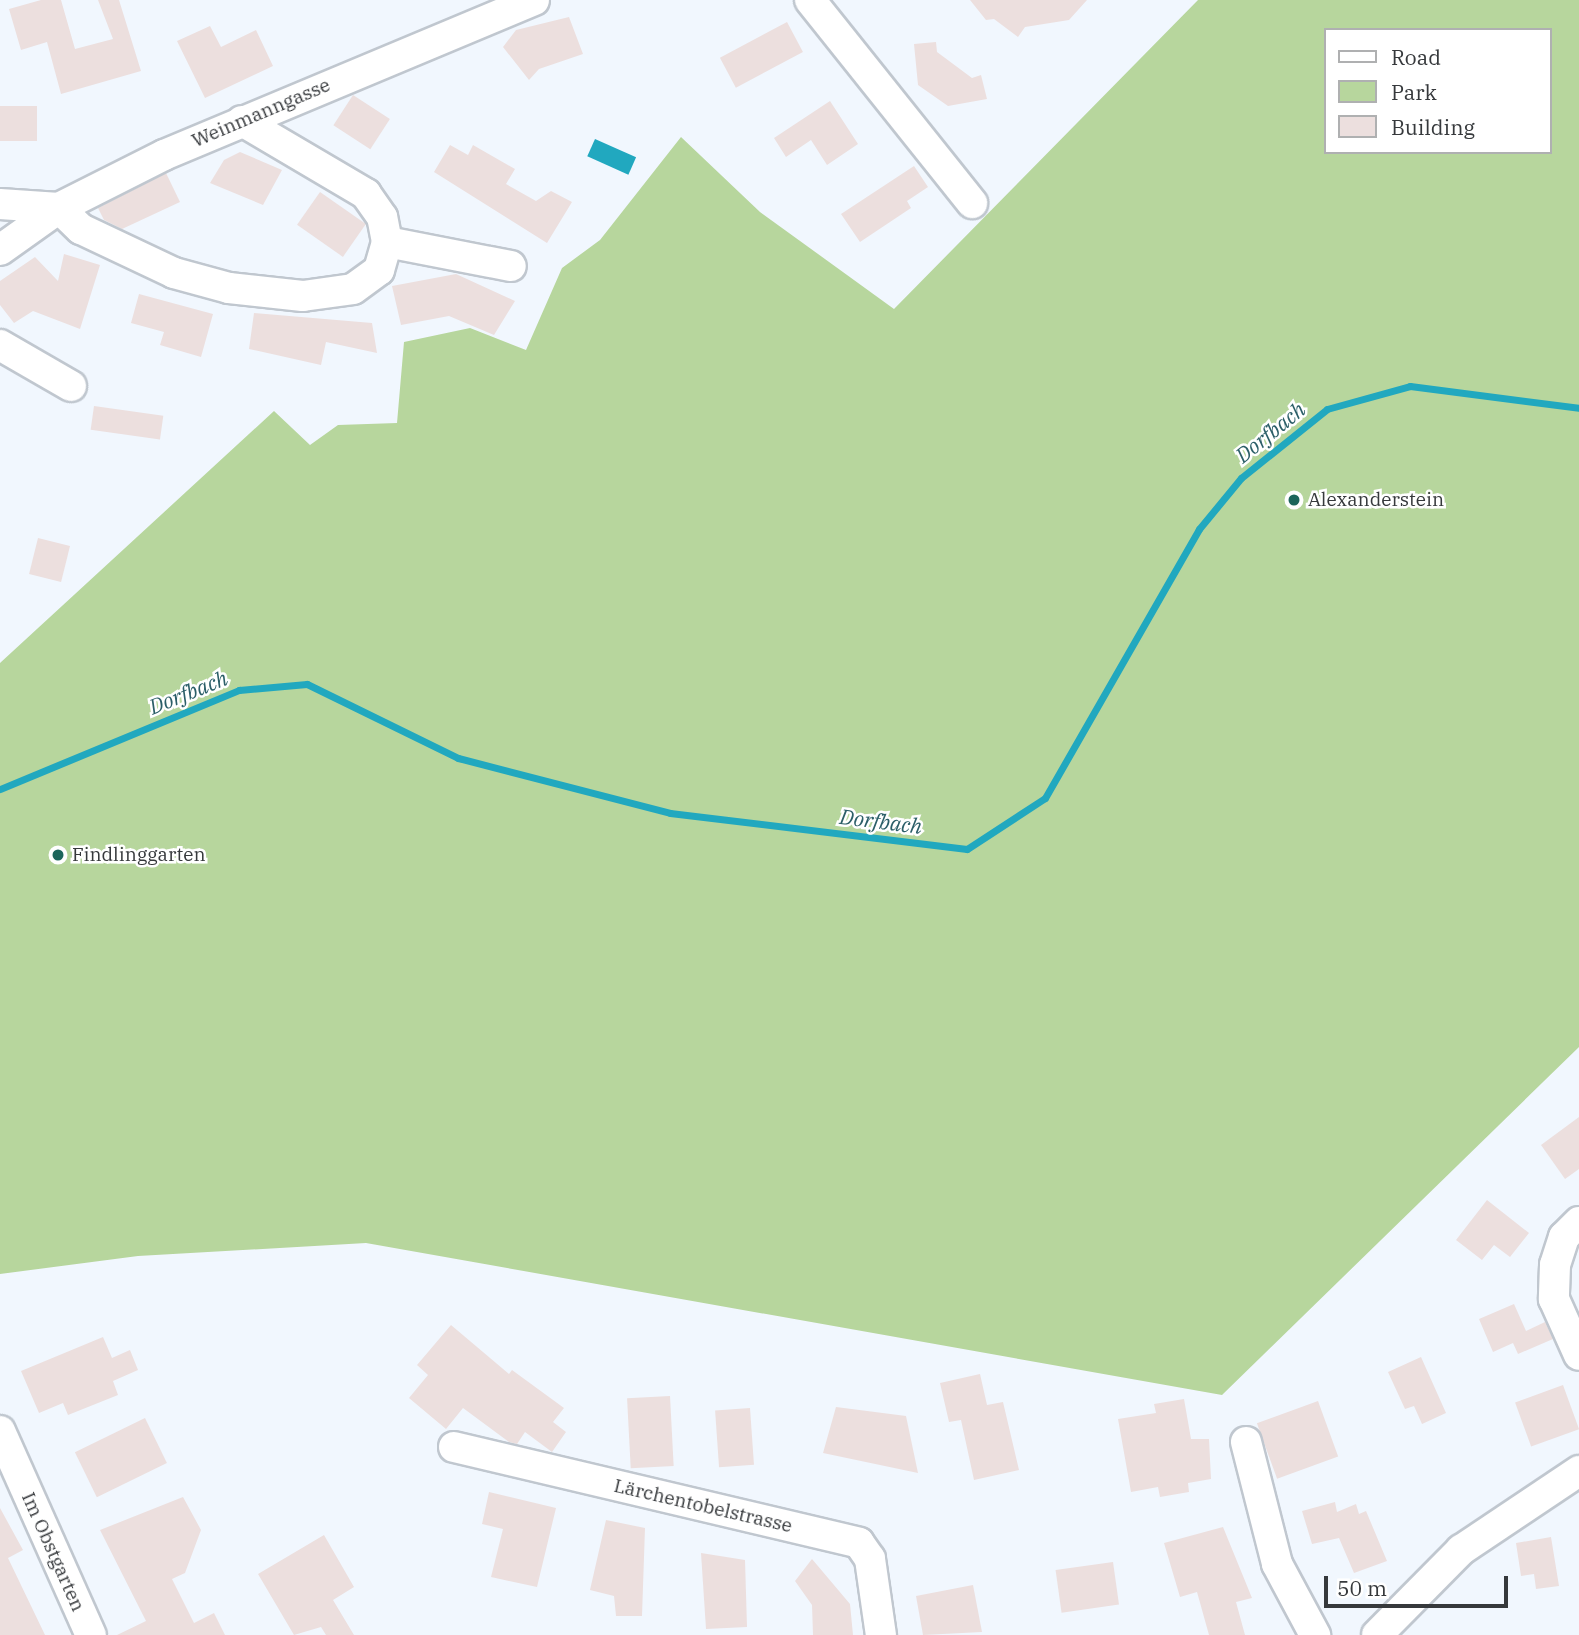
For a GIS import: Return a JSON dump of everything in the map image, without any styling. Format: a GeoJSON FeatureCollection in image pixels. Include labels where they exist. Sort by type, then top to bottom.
{"type":"FeatureCollection","features":[{"type":"Feature","properties":{"kind":"street","name":"Weinmanngasse"},"geometry":{"type":"LineString","coordinates":[[0,250],[59,208],[242,121],[534,0]]}},
{"type":"Feature","properties":{"kind":"street"},"geometry":{"type":"LineString","coordinates":[[810,0],[972,203]]}},
{"type":"Feature","properties":{"kind":"street"},"geometry":{"type":"LineString","coordinates":[[0,204],[59,208],[81,229],[174,273],[229,288],[303,296],[352,289],[379,270],[387,242],[382,217],[366,194],[242,121]]}},
{"type":"Feature","properties":{"kind":"street"},"geometry":{"type":"LineString","coordinates":[[387,242],[511,266]]}},
{"type":"Feature","properties":{"kind":"street"},"geometry":{"type":"LineString","coordinates":[[0,345],[71,386]]}},
{"type":"Feature","properties":{"kind":"street"},"geometry":{"type":"LineString","coordinates":[[1579,1222],[1564,1237],[1554,1287],[1579,1355]]}},
{"type":"Feature","properties":{"kind":"street","name":"Im Obstgarten"},"geometry":{"type":"LineString","coordinates":[[0,1431],[91,1635]]}},
{"type":"Feature","properties":{"kind":"street"},"geometry":{"type":"LineString","coordinates":[[1246,1442],[1277,1564],[1315,1635]]}},
{"type":"Feature","properties":{"kind":"street","name":"Lärchentobelstrasse"},"geometry":{"type":"LineString","coordinates":[[454,1447],[859,1543],[870,1559],[881,1635]]}},
{"type":"Feature","properties":{"kind":"street"},"geometry":{"type":"LineString","coordinates":[[1377,1635],[1461,1550],[1579,1471]]}},
{"type":"Feature","properties":{"kind":"green space"},"geometry":{"type":"Polygon","coordinates":[[[1198,0],[1579,0],[1579,1047],[1222,1395],[366,1243],[138,1256],[0,1274],[0,663],[274,411],[310,445],[338,425],[397,423],[404,342],[470,328],[526,350],[562,268],[600,240],[681,137],[760,212],[894,309],[1198,0]]]}},
{"type":"Feature","properties":{"kind":"water"},"geometry":{"type":"Polygon","coordinates":[[[595,139],[636,157],[628,175],[587,156],[595,139]]]}},
{"type":"Feature","properties":{"kind":"building"},"geometry":{"type":"Polygon","coordinates":[[[41,0],[61,0],[75,49],[113,39],[98,0],[119,0],[141,71],[61,94],[47,42],[21,50],[9,9],[41,0]]]}},
{"type":"Feature","properties":{"kind":"building"},"geometry":{"type":"Polygon","coordinates":[[[970,0],[1087,0],[1069,20],[1025,27],[1018,37],[994,19],[986,20],[970,0]]]}},
{"type":"Feature","properties":{"kind":"building"},"geometry":{"type":"Polygon","coordinates":[[[569,17],[583,54],[539,69],[529,80],[503,47],[516,30],[569,17]]]}},
{"type":"Feature","properties":{"kind":"building"},"geometry":{"type":"Polygon","coordinates":[[[787,22],[803,52],[736,88],[720,58],[787,22]]]}},
{"type":"Feature","properties":{"kind":"building"},"geometry":{"type":"Polygon","coordinates":[[[210,26],[221,47],[256,30],[273,66],[205,98],[177,41],[210,26]]]}},
{"type":"Feature","properties":{"kind":"building"},"geometry":{"type":"Polygon","coordinates":[[[936,42],[937,52],[972,78],[981,75],[987,99],[948,106],[918,85],[914,44],[936,42]]]}},
{"type":"Feature","properties":{"kind":"building"},"geometry":{"type":"Polygon","coordinates":[[[353,95],[390,119],[370,149],[333,125],[353,95]]]}},
{"type":"Feature","properties":{"kind":"building"},"geometry":{"type":"Polygon","coordinates":[[[830,101],[858,144],[827,165],[811,140],[786,157],[774,138],[830,101]]]}},
{"type":"Feature","properties":{"kind":"building"},"geometry":{"type":"Polygon","coordinates":[[[0,106],[37,106],[37,141],[0,141],[0,106]]]}},
{"type":"Feature","properties":{"kind":"building"},"geometry":{"type":"Polygon","coordinates":[[[450,145],[468,155],[473,145],[515,169],[506,184],[536,201],[551,191],[572,202],[547,243],[434,172],[450,145]]]}},
{"type":"Feature","properties":{"kind":"building"},"geometry":{"type":"Polygon","coordinates":[[[240,152],[282,170],[263,205],[210,183],[224,160],[240,152]]]}},
{"type":"Feature","properties":{"kind":"building"},"geometry":{"type":"Polygon","coordinates":[[[914,166],[928,187],[907,201],[911,208],[860,242],[841,214],[914,166]]]}},
{"type":"Feature","properties":{"kind":"building"},"geometry":{"type":"Polygon","coordinates":[[[166,173],[180,202],[122,229],[104,220],[98,208],[166,173]]]}},
{"type":"Feature","properties":{"kind":"building"},"geometry":{"type":"Polygon","coordinates":[[[320,192],[366,224],[343,257],[297,225],[320,192]]]}},
{"type":"Feature","properties":{"kind":"building"},"geometry":{"type":"Polygon","coordinates":[[[64,254],[100,265],[80,329],[33,311],[14,323],[0,305],[0,281],[35,257],[58,281],[64,254]]]}},
{"type":"Feature","properties":{"kind":"building"},"geometry":{"type":"Polygon","coordinates":[[[456,274],[515,301],[494,335],[449,316],[401,325],[392,286],[456,274]]]}},
{"type":"Feature","properties":{"kind":"building"},"geometry":{"type":"Polygon","coordinates":[[[139,294],[213,314],[201,357],[160,345],[164,332],[131,323],[139,294]]]}},
{"type":"Feature","properties":{"kind":"building"},"geometry":{"type":"Polygon","coordinates":[[[254,313],[372,323],[377,353],[326,342],[321,365],[249,349],[254,313]]]}},
{"type":"Feature","properties":{"kind":"building"},"geometry":{"type":"Polygon","coordinates":[[[94,406],[163,416],[160,440],[91,430],[94,406]]]}},
{"type":"Feature","properties":{"kind":"building"},"geometry":{"type":"Polygon","coordinates":[[[38,538],[70,546],[61,582],[29,574],[38,538]]]}},
{"type":"Feature","properties":{"kind":"building"},"geometry":{"type":"Polygon","coordinates":[[[1579,1117],[1579,1169],[1565,1179],[1541,1145],[1579,1117]]]}},
{"type":"Feature","properties":{"kind":"building"},"geometry":{"type":"Polygon","coordinates":[[[1487,1200],[1529,1233],[1510,1257],[1494,1245],[1482,1260],[1456,1240],[1487,1200]]]}},
{"type":"Feature","properties":{"kind":"building"},"geometry":{"type":"Polygon","coordinates":[[[1514,1304],[1526,1331],[1545,1322],[1553,1339],[1518,1354],[1513,1343],[1493,1352],[1479,1319],[1514,1304]]]}},
{"type":"Feature","properties":{"kind":"building"},"geometry":{"type":"Polygon","coordinates":[[[451,1325],[509,1374],[512,1370],[564,1408],[553,1422],[566,1432],[552,1452],[525,1432],[517,1444],[509,1442],[463,1408],[446,1429],[409,1398],[428,1375],[417,1365],[451,1325]]]}},
{"type":"Feature","properties":{"kind":"building"},"geometry":{"type":"Polygon","coordinates":[[[103,1337],[112,1358],[130,1350],[138,1370],[113,1381],[118,1395],[68,1415],[63,1403],[39,1413],[21,1371],[103,1337]]]}},
{"type":"Feature","properties":{"kind":"building"},"geometry":{"type":"Polygon","coordinates":[[[1421,1357],[1446,1413],[1422,1424],[1414,1406],[1405,1409],[1388,1372],[1421,1357]]]}},
{"type":"Feature","properties":{"kind":"building"},"geometry":{"type":"Polygon","coordinates":[[[980,1374],[987,1405],[1003,1402],[1019,1470],[974,1480],[961,1420],[949,1422],[940,1383],[980,1374]]]}},
{"type":"Feature","properties":{"kind":"building"},"geometry":{"type":"Polygon","coordinates":[[[1563,1385],[1579,1429],[1531,1447],[1515,1402],[1563,1385]]]}},
{"type":"Feature","properties":{"kind":"building"},"geometry":{"type":"Polygon","coordinates":[[[670,1396],[674,1466],[631,1468],[627,1398],[670,1396]]]}},
{"type":"Feature","properties":{"kind":"building"},"geometry":{"type":"Polygon","coordinates":[[[1184,1399],[1191,1439],[1209,1439],[1211,1479],[1188,1483],[1189,1492],[1160,1497],[1158,1487],[1131,1492],[1118,1419],[1156,1413],[1154,1404],[1184,1399]]]}},
{"type":"Feature","properties":{"kind":"building"},"geometry":{"type":"Polygon","coordinates":[[[1318,1401],[1338,1456],[1277,1479],[1257,1423],[1318,1401]]]}},
{"type":"Feature","properties":{"kind":"building"},"geometry":{"type":"Polygon","coordinates":[[[836,1407],[906,1416],[918,1473],[823,1453],[836,1407]]]}},
{"type":"Feature","properties":{"kind":"building"},"geometry":{"type":"Polygon","coordinates":[[[750,1408],[754,1465],[719,1467],[715,1410],[750,1408]]]}},
{"type":"Feature","properties":{"kind":"building"},"geometry":{"type":"Polygon","coordinates":[[[145,1418],[167,1463],[97,1497],[75,1452],[145,1418]]]}},
{"type":"Feature","properties":{"kind":"building"},"geometry":{"type":"Polygon","coordinates":[[[489,1492],[556,1508],[537,1587],[491,1577],[503,1529],[482,1524],[489,1492]]]}},
{"type":"Feature","properties":{"kind":"building"},"geometry":{"type":"Polygon","coordinates":[[[183,1497],[201,1530],[185,1573],[172,1579],[194,1623],[214,1613],[225,1635],[117,1635],[146,1621],[100,1530],[183,1497]]]}},
{"type":"Feature","properties":{"kind":"building"},"geometry":{"type":"Polygon","coordinates":[[[1335,1502],[1337,1512],[1356,1504],[1359,1514],[1366,1511],[1387,1561],[1354,1573],[1339,1538],[1312,1544],[1302,1511],[1335,1502]]]}},
{"type":"Feature","properties":{"kind":"building"},"geometry":{"type":"Polygon","coordinates":[[[0,1508],[23,1550],[8,1558],[45,1635],[0,1635],[0,1508]]]}},
{"type":"Feature","properties":{"kind":"building"},"geometry":{"type":"Polygon","coordinates":[[[606,1520],[645,1528],[642,1616],[616,1616],[614,1596],[590,1590],[606,1520]]]}},
{"type":"Feature","properties":{"kind":"building"},"geometry":{"type":"Polygon","coordinates":[[[1223,1527],[1252,1598],[1236,1602],[1245,1635],[1209,1635],[1197,1592],[1180,1597],[1164,1543],[1223,1527]]]}},
{"type":"Feature","properties":{"kind":"building"},"geometry":{"type":"Polygon","coordinates":[[[324,1535],[354,1587],[333,1600],[354,1635],[326,1635],[321,1627],[294,1635],[258,1574],[324,1535]]]}},
{"type":"Feature","properties":{"kind":"building"},"geometry":{"type":"Polygon","coordinates":[[[1551,1537],[1559,1586],[1536,1589],[1534,1574],[1521,1576],[1516,1543],[1551,1537]]]}},
{"type":"Feature","properties":{"kind":"building"},"geometry":{"type":"Polygon","coordinates":[[[701,1553],[745,1560],[747,1627],[706,1629],[701,1553]]]}},
{"type":"Feature","properties":{"kind":"building"},"geometry":{"type":"Polygon","coordinates":[[[812,1559],[850,1604],[853,1635],[813,1635],[812,1605],[795,1581],[812,1559]]]}},
{"type":"Feature","properties":{"kind":"building"},"geometry":{"type":"Polygon","coordinates":[[[1113,1562],[1119,1605],[1062,1613],[1056,1570],[1113,1562]]]}},
{"type":"Feature","properties":{"kind":"building"},"geometry":{"type":"Polygon","coordinates":[[[973,1585],[982,1632],[923,1635],[916,1596],[973,1585]]]}},
{"type":"Feature","properties":{"kind":"waterway","name":"Dorfbach"},"geometry":{"type":"LineString","coordinates":[[0,789],[239,690],[307,684],[458,758],[670,813],[967,849],[1045,798],[1199,529],[1241,478],[1327,409],[1410,386],[1579,408]]}},
{"type":"Feature","properties":{"kind":"place","name":"Alexanderstein"},"geometry":{"type":"Point","coordinates":[1294,500]}},
{"type":"Feature","properties":{"kind":"place","name":"Findlinggarten"},"geometry":{"type":"Point","coordinates":[58,855]}}]}
